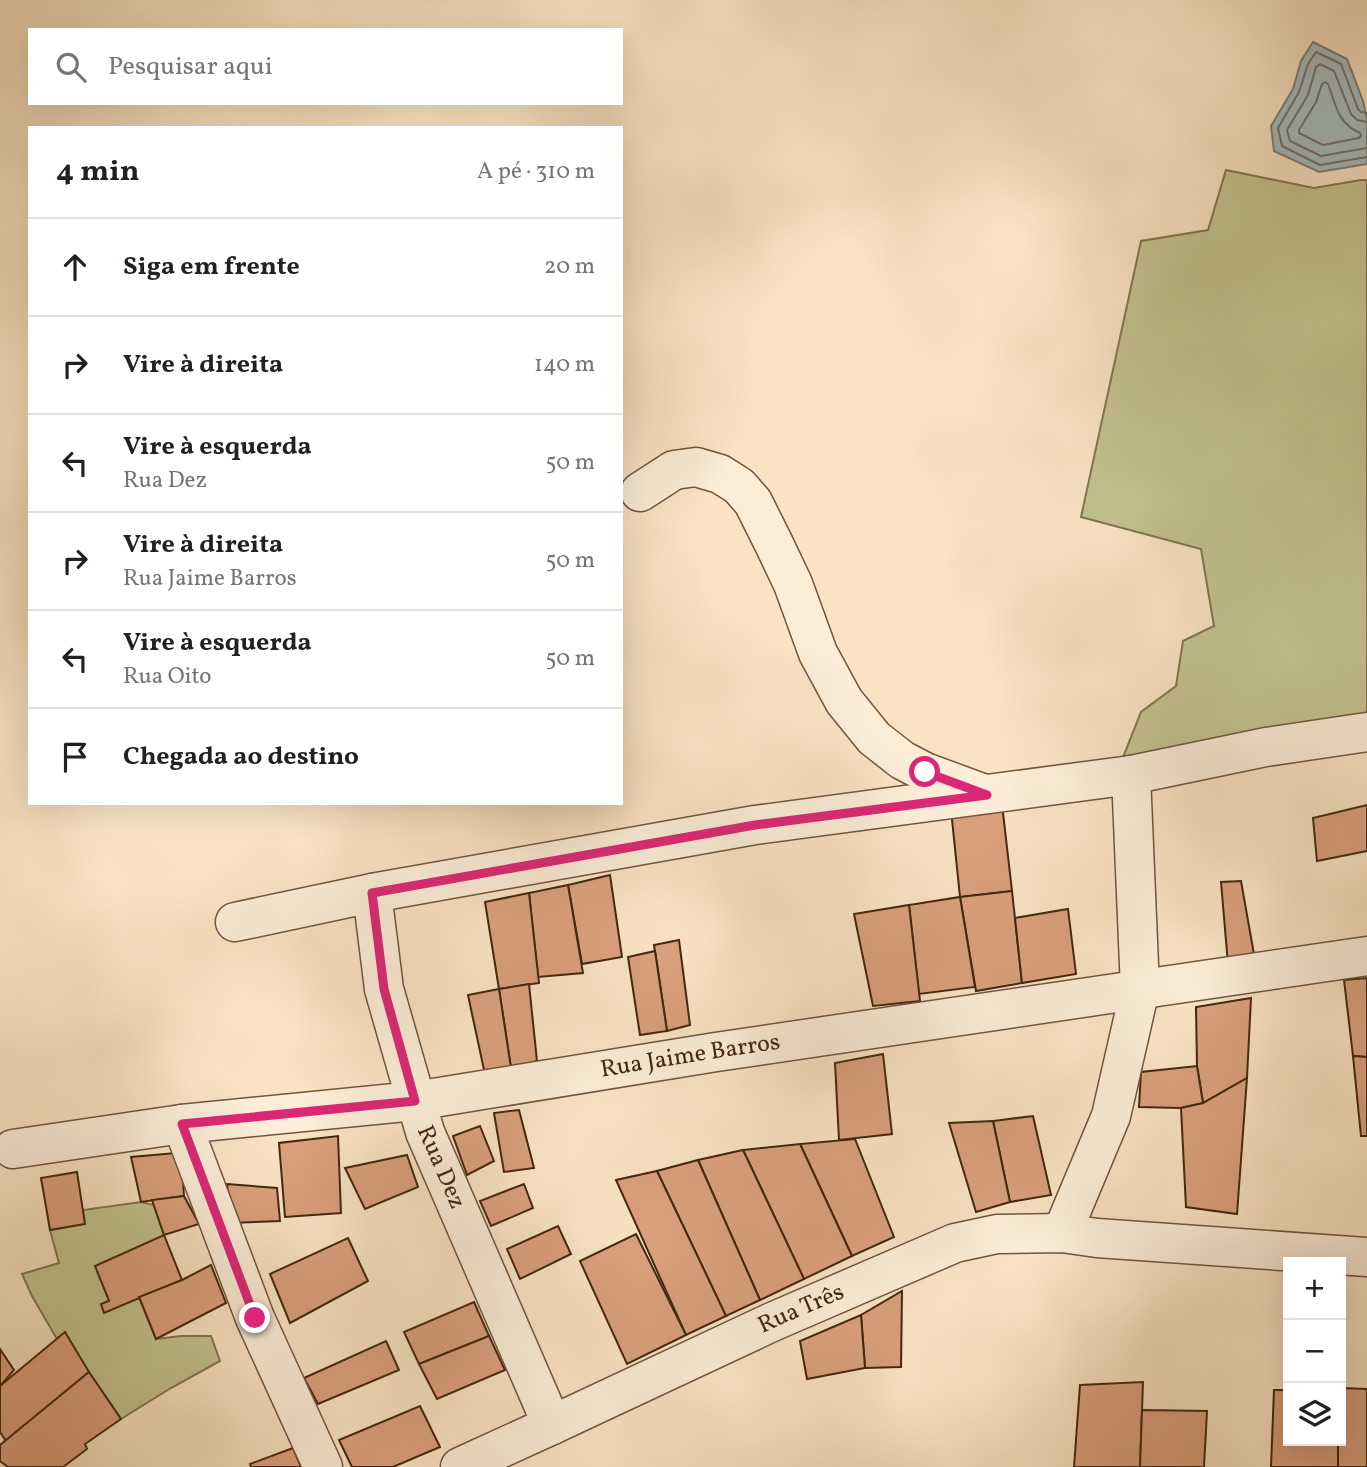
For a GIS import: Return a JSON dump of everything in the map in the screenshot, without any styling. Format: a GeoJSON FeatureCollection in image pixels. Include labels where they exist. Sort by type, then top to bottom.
{"type":"FeatureCollection","features":[{"type":"Feature","properties":{"kind":"street"},"geometry":{"type":"LineString","coordinates":[[640,492],[674,470],[696,467],[720,474],[739,486],[753,502],[775,544],[818,653],[844,701],[874,738],[902,760],[925,772],[987,795]]}},
{"type":"Feature","properties":{"kind":"street"},"geometry":{"type":"LineString","coordinates":[[235,922],[372,893],[755,825],[1130,775],[1266,747],[1367,732]]}},
{"type":"Feature","properties":{"kind":"street"},"geometry":{"type":"LineString","coordinates":[[1062,1233],[1111,1116],[1140,989],[1130,775]]}},
{"type":"Feature","properties":{"kind":"street","name":"Rua Dez"},"geometry":{"type":"LineString","coordinates":[[372,893],[384,989],[425,1132],[552,1425]]}},
{"type":"Feature","properties":{"kind":"street","name":"Rua Jaime Barros"},"geometry":{"type":"LineString","coordinates":[[13,1149],[182,1124],[415,1101],[716,1052],[1367,956]]}},
{"type":"Feature","properties":{"kind":"street"},"geometry":{"type":"LineString","coordinates":[[182,1124],[255,1318],[323,1467]]}},
{"type":"Feature","properties":{"kind":"street","name":"Rua Três"},"geometry":{"type":"LineString","coordinates":[[460,1467],[772,1322],[955,1243],[997,1234],[1062,1233],[1097,1238],[1367,1257]]}},
{"type":"Feature","properties":{"kind":"shaded area"},"geometry":{"type":"Polygon","coordinates":[[[1226,170],[1314,188],[1367,180],[1367,721],[1120,765],[1141,712],[1176,686],[1183,641],[1214,626],[1201,549],[1081,517],[1141,241],[1208,230],[1226,170]]]}},
{"type":"Feature","properties":{"kind":"shaded area"},"geometry":{"type":"Polygon","coordinates":[[[141,1202],[154,1205],[164,1235],[109,1301],[101,1304],[104,1313],[139,1297],[156,1339],[211,1336],[220,1361],[121,1419],[65,1333],[57,1339],[22,1274],[59,1263],[50,1230],[84,1224],[83,1210],[141,1202]]]}},
{"type":"Feature","properties":{"kind":"water"},"geometry":{"type":"Polygon","coordinates":[[[1313,42],[1347,59],[1367,119],[1367,164],[1319,172],[1274,151],[1271,126],[1293,89],[1301,61],[1313,42]]]}},
{"type":"Feature","properties":{"kind":"building"},"geometry":{"type":"Polygon","coordinates":[[[1002,804],[1012,891],[960,897],[951,810],[1002,804]]]}},
{"type":"Feature","properties":{"kind":"building"},"geometry":{"type":"Polygon","coordinates":[[[1367,805],[1367,851],[1317,861],[1313,818],[1367,805]]]}},
{"type":"Feature","properties":{"kind":"building"},"geometry":{"type":"Polygon","coordinates":[[[610,875],[622,957],[582,964],[568,885],[610,875]]]}},
{"type":"Feature","properties":{"kind":"building"},"geometry":{"type":"Polygon","coordinates":[[[1241,881],[1255,960],[1228,964],[1221,882],[1241,881]]]}},
{"type":"Feature","properties":{"kind":"building"},"geometry":{"type":"Polygon","coordinates":[[[568,885],[583,973],[538,977],[529,893],[568,885]]]}},
{"type":"Feature","properties":{"kind":"building"},"geometry":{"type":"Polygon","coordinates":[[[1012,891],[1022,983],[976,991],[960,897],[1012,891]]]}},
{"type":"Feature","properties":{"kind":"building"},"geometry":{"type":"Polygon","coordinates":[[[529,893],[539,983],[499,989],[485,902],[529,893]]]}},
{"type":"Feature","properties":{"kind":"building"},"geometry":{"type":"Polygon","coordinates":[[[960,897],[975,987],[919,994],[909,905],[960,897]]]}},
{"type":"Feature","properties":{"kind":"building"},"geometry":{"type":"Polygon","coordinates":[[[909,905],[920,1001],[873,1006],[854,914],[909,905]]]}},
{"type":"Feature","properties":{"kind":"building"},"geometry":{"type":"Polygon","coordinates":[[[1068,909],[1076,974],[1022,983],[1015,918],[1068,909]]]}},
{"type":"Feature","properties":{"kind":"building"},"geometry":{"type":"Polygon","coordinates":[[[679,940],[690,1025],[667,1031],[654,945],[679,940]]]}},
{"type":"Feature","properties":{"kind":"building"},"geometry":{"type":"Polygon","coordinates":[[[655,951],[667,1031],[640,1035],[628,957],[655,951]]]}},
{"type":"Feature","properties":{"kind":"building"},"geometry":{"type":"Polygon","coordinates":[[[1367,978],[1367,1057],[1353,1056],[1344,980],[1367,978]]]}},
{"type":"Feature","properties":{"kind":"building"},"geometry":{"type":"Polygon","coordinates":[[[529,984],[537,1061],[511,1068],[499,989],[529,984]]]}},
{"type":"Feature","properties":{"kind":"building"},"geometry":{"type":"Polygon","coordinates":[[[499,989],[511,1068],[484,1070],[468,995],[499,989]]]}},
{"type":"Feature","properties":{"kind":"building"},"geometry":{"type":"Polygon","coordinates":[[[1251,998],[1247,1078],[1203,1103],[1197,1066],[1196,1007],[1251,998]]]}},
{"type":"Feature","properties":{"kind":"building"},"geometry":{"type":"Polygon","coordinates":[[[883,1054],[892,1134],[839,1140],[835,1063],[883,1054]]]}},
{"type":"Feature","properties":{"kind":"building"},"geometry":{"type":"Polygon","coordinates":[[[1353,1056],[1367,1057],[1367,1136],[1361,1136],[1353,1056]]]}},
{"type":"Feature","properties":{"kind":"building"},"geometry":{"type":"Polygon","coordinates":[[[1197,1066],[1203,1103],[1181,1108],[1139,1107],[1141,1072],[1197,1066]]]}},
{"type":"Feature","properties":{"kind":"building"},"geometry":{"type":"Polygon","coordinates":[[[1247,1078],[1237,1214],[1186,1207],[1181,1108],[1203,1103],[1247,1078]]]}},
{"type":"Feature","properties":{"kind":"building"},"geometry":{"type":"Polygon","coordinates":[[[519,1110],[534,1168],[504,1172],[494,1113],[519,1110]]]}},
{"type":"Feature","properties":{"kind":"building"},"geometry":{"type":"Polygon","coordinates":[[[1033,1116],[1051,1195],[1010,1202],[993,1121],[1033,1116]]]}},
{"type":"Feature","properties":{"kind":"building"},"geometry":{"type":"Polygon","coordinates":[[[993,1121],[1010,1202],[976,1212],[949,1123],[993,1121]]]}},
{"type":"Feature","properties":{"kind":"building"},"geometry":{"type":"Polygon","coordinates":[[[480,1126],[494,1161],[467,1175],[453,1136],[480,1126]]]}},
{"type":"Feature","properties":{"kind":"building"},"geometry":{"type":"Polygon","coordinates":[[[338,1136],[341,1213],[285,1217],[279,1143],[338,1136]]]}},
{"type":"Feature","properties":{"kind":"building"},"geometry":{"type":"Polygon","coordinates":[[[855,1139],[894,1237],[852,1256],[800,1144],[855,1139]]]}},
{"type":"Feature","properties":{"kind":"building"},"geometry":{"type":"Polygon","coordinates":[[[800,1144],[852,1256],[804,1279],[743,1150],[800,1144]]]}},
{"type":"Feature","properties":{"kind":"building"},"geometry":{"type":"Polygon","coordinates":[[[743,1150],[804,1279],[760,1300],[698,1160],[743,1150]]]}},
{"type":"Feature","properties":{"kind":"building"},"geometry":{"type":"Polygon","coordinates":[[[176,1153],[184,1196],[141,1202],[131,1157],[176,1153]]]}},
{"type":"Feature","properties":{"kind":"building"},"geometry":{"type":"Polygon","coordinates":[[[407,1155],[418,1187],[365,1209],[345,1168],[407,1155]]]}},
{"type":"Feature","properties":{"kind":"building"},"geometry":{"type":"Polygon","coordinates":[[[698,1160],[760,1300],[726,1316],[657,1171],[698,1160]]]}},
{"type":"Feature","properties":{"kind":"building"},"geometry":{"type":"Polygon","coordinates":[[[657,1171],[726,1316],[686,1335],[616,1180],[657,1171]]]}},
{"type":"Feature","properties":{"kind":"building"},"geometry":{"type":"Polygon","coordinates":[[[77,1172],[85,1224],[50,1230],[41,1178],[77,1172]]]}},
{"type":"Feature","properties":{"kind":"building"},"geometry":{"type":"Polygon","coordinates":[[[227,1184],[277,1188],[280,1221],[231,1223],[227,1184]]]}},
{"type":"Feature","properties":{"kind":"building"},"geometry":{"type":"Polygon","coordinates":[[[524,1184],[533,1208],[491,1226],[480,1201],[524,1184]]]}},
{"type":"Feature","properties":{"kind":"building"},"geometry":{"type":"Polygon","coordinates":[[[184,1196],[199,1224],[164,1235],[152,1200],[184,1196]]]}},
{"type":"Feature","properties":{"kind":"building"},"geometry":{"type":"Polygon","coordinates":[[[558,1226],[571,1254],[520,1279],[507,1249],[558,1226]]]}},
{"type":"Feature","properties":{"kind":"building"},"geometry":{"type":"Polygon","coordinates":[[[636,1234],[686,1335],[627,1364],[580,1261],[636,1234]]]}},
{"type":"Feature","properties":{"kind":"building"},"geometry":{"type":"Polygon","coordinates":[[[164,1235],[182,1280],[104,1313],[101,1304],[109,1301],[95,1266],[164,1235]]]}},
{"type":"Feature","properties":{"kind":"building"},"geometry":{"type":"Polygon","coordinates":[[[348,1238],[368,1281],[290,1323],[270,1274],[348,1238]]]}},
{"type":"Feature","properties":{"kind":"building"},"geometry":{"type":"Polygon","coordinates":[[[211,1265],[226,1303],[156,1339],[139,1297],[211,1265]]]}},
{"type":"Feature","properties":{"kind":"building"},"geometry":{"type":"Polygon","coordinates":[[[902,1291],[901,1367],[865,1368],[861,1315],[902,1291]]]}},
{"type":"Feature","properties":{"kind":"building"},"geometry":{"type":"Polygon","coordinates":[[[474,1302],[489,1336],[419,1364],[404,1332],[474,1302]]]}},
{"type":"Feature","properties":{"kind":"building"},"geometry":{"type":"Polygon","coordinates":[[[861,1315],[865,1368],[807,1379],[800,1341],[861,1315]]]}},
{"type":"Feature","properties":{"kind":"building"},"geometry":{"type":"Polygon","coordinates":[[[65,1332],[89,1372],[6,1441],[0,1432],[0,1386],[65,1332]]]}},
{"type":"Feature","properties":{"kind":"building"},"geometry":{"type":"Polygon","coordinates":[[[489,1336],[505,1370],[437,1399],[419,1364],[489,1336]]]}},
{"type":"Feature","properties":{"kind":"building"},"geometry":{"type":"Polygon","coordinates":[[[386,1341],[399,1370],[318,1404],[304,1378],[386,1341]]]}},
{"type":"Feature","properties":{"kind":"building"},"geometry":{"type":"Polygon","coordinates":[[[0,1349],[14,1370],[0,1386],[0,1349]]]}},
{"type":"Feature","properties":{"kind":"building"},"geometry":{"type":"Polygon","coordinates":[[[89,1372],[121,1419],[85,1444],[87,1449],[63,1467],[8,1467],[0,1461],[0,1445],[89,1372]]]}},
{"type":"Feature","properties":{"kind":"building"},"geometry":{"type":"Polygon","coordinates":[[[1143,1382],[1140,1467],[1074,1467],[1080,1385],[1143,1382]]]}},
{"type":"Feature","properties":{"kind":"building"},"geometry":{"type":"Polygon","coordinates":[[[1346,1388],[1367,1389],[1367,1467],[1338,1467],[1338,1446],[1346,1446],[1346,1388]]]}},
{"type":"Feature","properties":{"kind":"building"},"geometry":{"type":"Polygon","coordinates":[[[1274,1390],[1283,1390],[1283,1446],[1338,1446],[1338,1467],[1271,1467],[1274,1390]]]}},
{"type":"Feature","properties":{"kind":"building"},"geometry":{"type":"Polygon","coordinates":[[[420,1406],[440,1447],[393,1467],[352,1467],[339,1440],[420,1406]]]}},
{"type":"Feature","properties":{"kind":"building"},"geometry":{"type":"Polygon","coordinates":[[[1142,1410],[1207,1411],[1204,1467],[1140,1467],[1142,1410]]]}},
{"type":"Feature","properties":{"kind":"building"},"geometry":{"type":"Polygon","coordinates":[[[293,1448],[301,1467],[251,1467],[250,1464],[293,1448]]]}},
{"type":"Feature","properties":{"kind":"route"},"geometry":{"type":"LineString","coordinates":[[255,1318],[182,1124],[415,1101],[384,989],[372,893],[755,825],[987,795],[925,772]]}}]}
